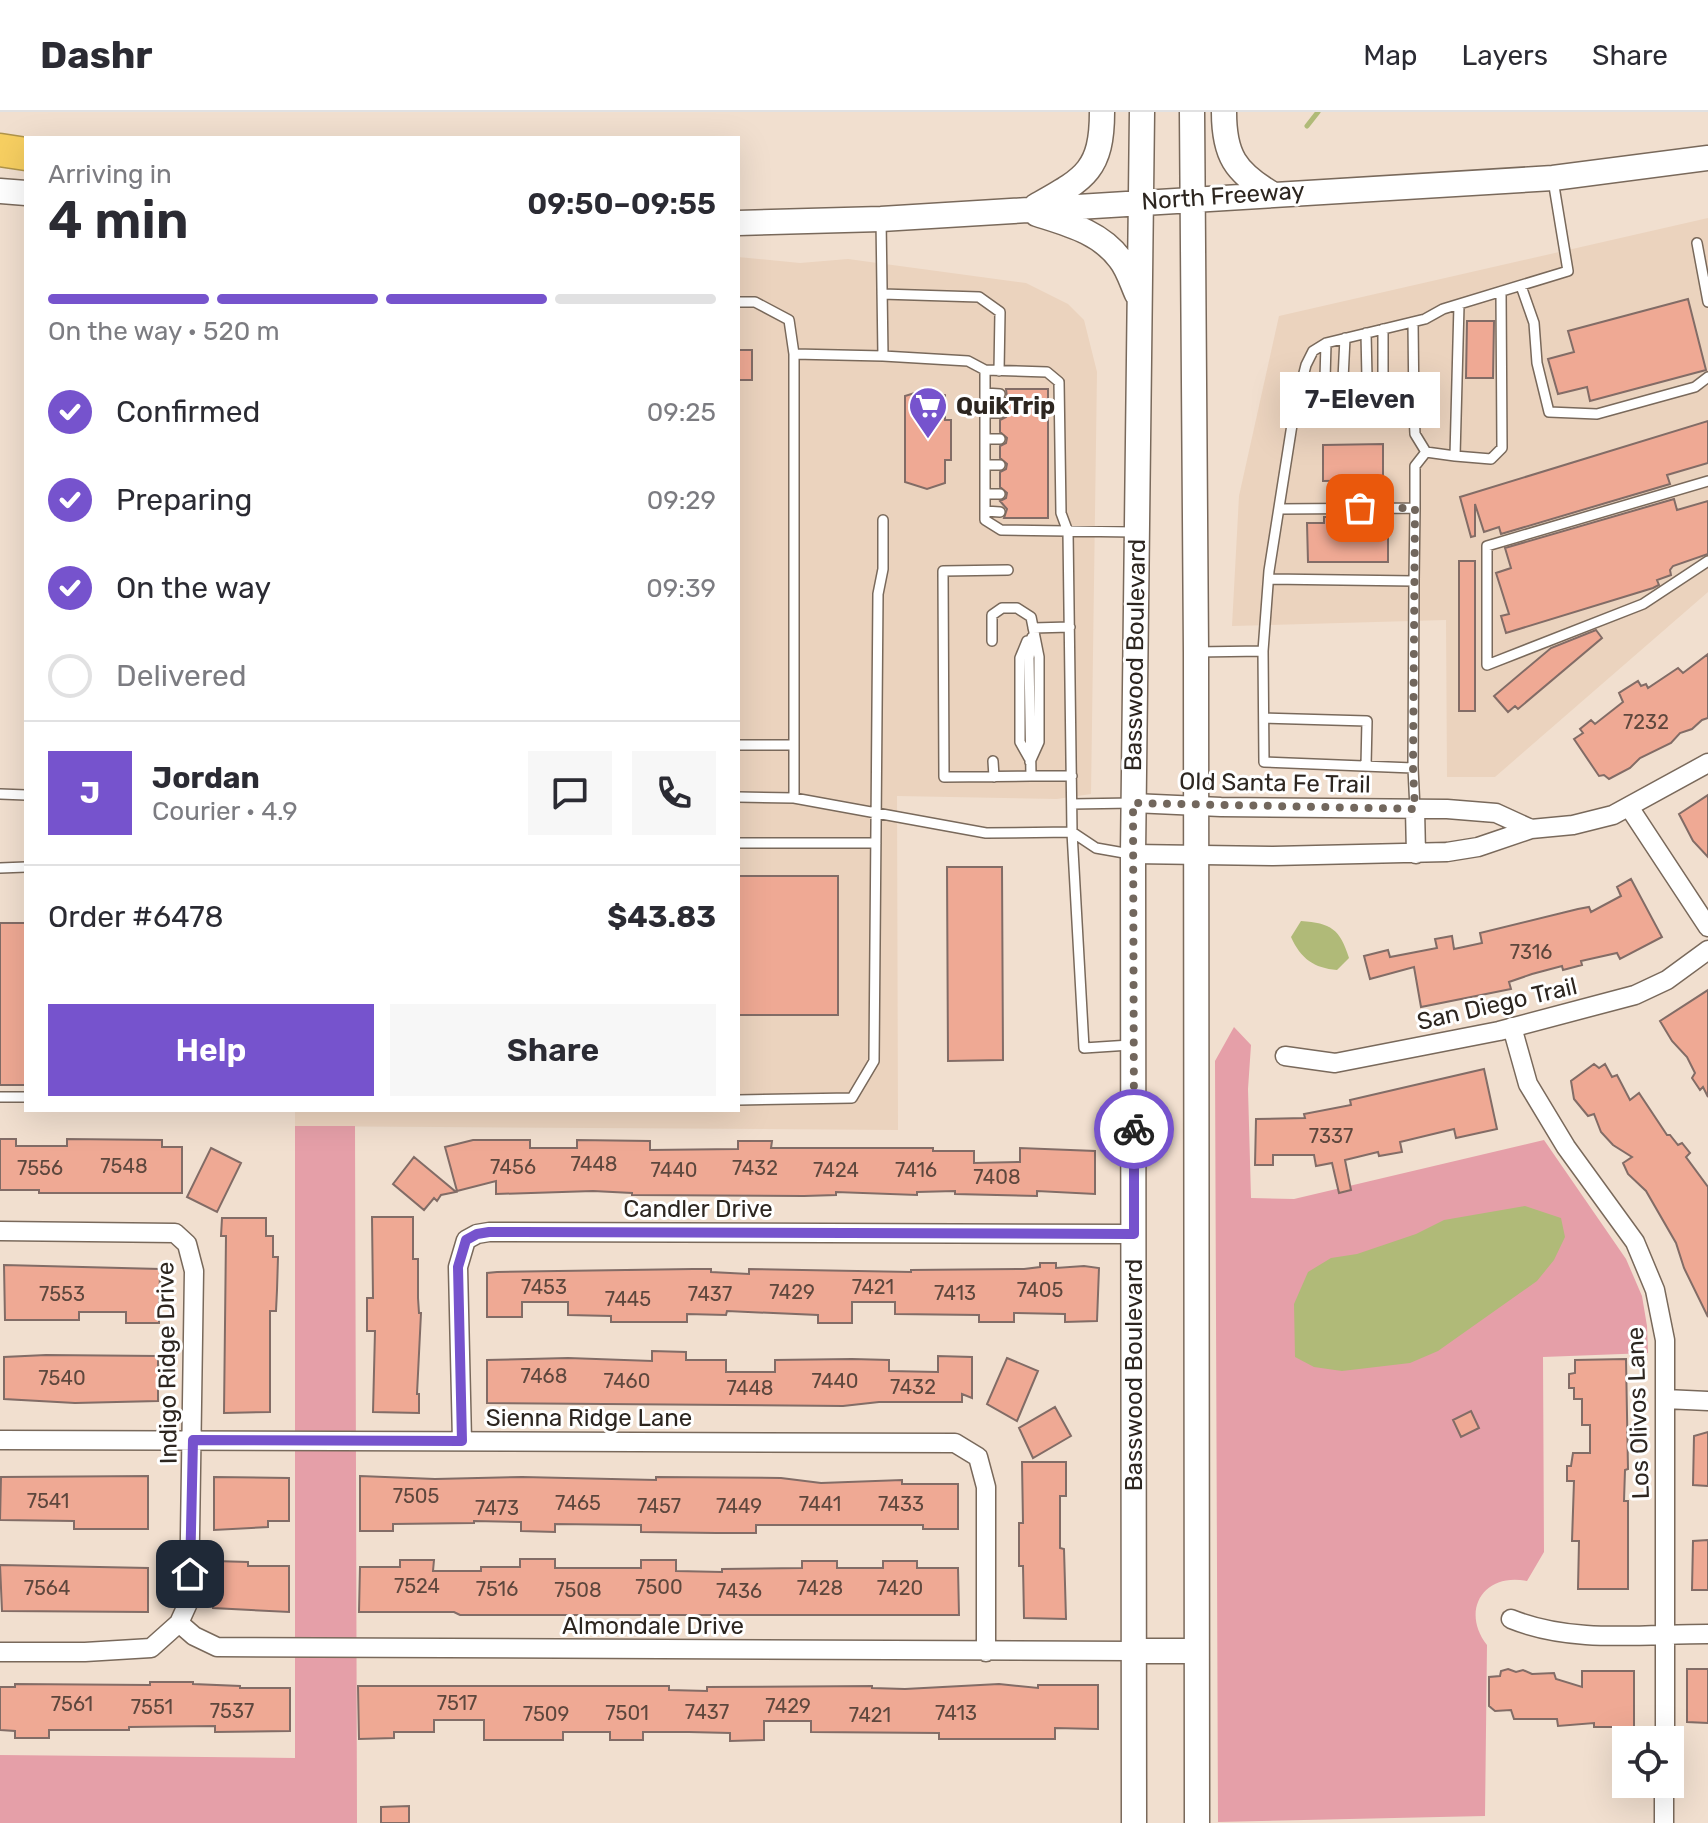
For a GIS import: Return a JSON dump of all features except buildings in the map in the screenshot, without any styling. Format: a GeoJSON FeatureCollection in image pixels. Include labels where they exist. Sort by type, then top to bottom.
{"type":"FeatureCollection","features":[{"type":"Feature","properties":{"kind":"highway"},"geometry":{"type":"LineString","coordinates":[[0,150],[24,154]]}},
{"type":"Feature","properties":{"kind":"main road"},"geometry":{"type":"LineString","coordinates":[[1027,211],[1088,172],[1098,154],[1102,112]]}},
{"type":"Feature","properties":{"kind":"main road","name":"Basswood Boulevard"},"geometry":{"type":"LineString","coordinates":[[1134,1823],[1133,803],[1142,112]]}},
{"type":"Feature","properties":{"kind":"main road"},"geometry":{"type":"LineString","coordinates":[[1192,112],[1196,652],[1197,1823]]}},
{"type":"Feature","properties":{"kind":"main road"},"geometry":{"type":"LineString","coordinates":[[1224,112],[1224,140],[1235,162],[1247,179],[1272,194]]}},
{"type":"Feature","properties":{"kind":"main road","name":"North Freeway"},"geometry":{"type":"LineString","coordinates":[[740,223],[1027,211],[1141,201],[1553,178],[1708,158]]}},
{"type":"Feature","properties":{"kind":"main road"},"geometry":{"type":"LineString","coordinates":[[0,191],[24,193]]}},
{"type":"Feature","properties":{"kind":"main road"},"geometry":{"type":"LineString","coordinates":[[1027,211],[1083,229],[1105,244],[1121,260],[1140,299]]}},
{"type":"Feature","properties":{"kind":"main road"},"geometry":{"type":"LineString","coordinates":[[1134,1651],[1196,1651]]}},
{"type":"Feature","properties":{"kind":"street","name":"Old Santa Fe Trail"},"geometry":{"type":"LineString","coordinates":[[1133,854],[1447,852],[1483,845],[1531,829],[1573,825],[1613,815],[1708,763]]}},
{"type":"Feature","properties":{"kind":"street","name":"Old Santa Fe Trail"},"geometry":{"type":"LineString","coordinates":[[1133,803],[1496,813],[1531,829]]}},
{"type":"Feature","properties":{"kind":"street"},"geometry":{"type":"LineString","coordinates":[[1629,807],[1708,927]]}},
{"type":"Feature","properties":{"kind":"street"},"geometry":{"type":"LineString","coordinates":[[1415,809],[1416,854]]}},
{"type":"Feature","properties":{"kind":"street"},"geometry":{"type":"LineString","coordinates":[[1480,812],[1483,845]]}},
{"type":"Feature","properties":{"kind":"street","name":"San Diego Trail"},"geometry":{"type":"LineString","coordinates":[[1285,1056],[1335,1063],[1512,1027],[1635,995],[1667,980],[1708,950]]}},
{"type":"Feature","properties":{"kind":"street","name":"Los Olivos Lane"},"geometry":{"type":"LineString","coordinates":[[1512,1027],[1528,1084],[1566,1147],[1635,1242],[1655,1290],[1665,1340],[1665,1726]]}},
{"type":"Feature","properties":{"kind":"street","name":"Indigo Ridge Drive"},"geometry":{"type":"LineString","coordinates":[[0,1231],[175,1233],[187,1244],[194,1271],[193,1440],[189,1601],[179,1623]]}},
{"type":"Feature","properties":{"kind":"street","name":"Candler Drive"},"geometry":{"type":"LineString","coordinates":[[462,1441],[458,1267],[466,1240],[477,1234],[1134,1234]]}},
{"type":"Feature","properties":{"kind":"street"},"geometry":{"type":"LineString","coordinates":[[1665,1399],[1708,1401]]}},
{"type":"Feature","properties":{"kind":"street","name":"Sienna Ridge Lane"},"geometry":{"type":"LineString","coordinates":[[0,1440],[955,1443],[978,1457],[986,1487],[986,1652]]}},
{"type":"Feature","properties":{"kind":"street"},"geometry":{"type":"LineString","coordinates":[[1511,1619],[1537,1629],[1599,1637],[1708,1634]]}},
{"type":"Feature","properties":{"kind":"street"},"geometry":{"type":"LineString","coordinates":[[0,1652],[151,1648],[179,1623]]}},
{"type":"Feature","properties":{"kind":"street","name":"Almondale Drive"},"geometry":{"type":"LineString","coordinates":[[179,1623],[194,1636],[217,1647],[1134,1651]]}},
{"type":"Feature","properties":{"kind":"street"},"geometry":{"type":"LineString","coordinates":[[1664,1798],[1664,1823]]}},
{"type":"Feature","properties":{"kind":"lane"},"geometry":{"type":"LineString","coordinates":[[1413,768],[1264,762],[1263,651],[1269,579],[1294,412],[1306,365],[1313,351],[1326,343],[1413,322],[1568,271],[1553,178]]}},
{"type":"Feature","properties":{"kind":"lane"},"geometry":{"type":"LineString","coordinates":[[881,219],[883,356]]}},
{"type":"Feature","properties":{"kind":"lane"},"geometry":{"type":"LineString","coordinates":[[1697,243],[1708,302]]}},
{"type":"Feature","properties":{"kind":"lane"},"geometry":{"type":"LineString","coordinates":[[1521,286],[1534,323],[1537,363],[1549,412],[1597,414],[1695,387],[1708,377]]}},
{"type":"Feature","properties":{"kind":"lane"},"geometry":{"type":"LineString","coordinates":[[1426,452],[1491,459],[1502,448],[1501,292]]}},
{"type":"Feature","properties":{"kind":"lane"},"geometry":{"type":"LineString","coordinates":[[882,294],[979,297],[1000,312],[999,371]]}},
{"type":"Feature","properties":{"kind":"lane"},"geometry":{"type":"LineString","coordinates":[[740,302],[755,302],[789,320],[794,354],[794,798]]}},
{"type":"Feature","properties":{"kind":"lane"},"geometry":{"type":"LineString","coordinates":[[1455,456],[1459,305]]}},
{"type":"Feature","properties":{"kind":"lane"},"geometry":{"type":"LineString","coordinates":[[1413,322],[1415,434],[1426,452]]}},
{"type":"Feature","properties":{"kind":"lane"},"geometry":{"type":"LineString","coordinates":[[1383,329],[1383,378]]}},
{"type":"Feature","properties":{"kind":"lane"},"geometry":{"type":"LineString","coordinates":[[1366,333],[1367,378]]}},
{"type":"Feature","properties":{"kind":"lane"},"geometry":{"type":"LineString","coordinates":[[1343,379],[1345,338]]}},
{"type":"Feature","properties":{"kind":"lane"},"geometry":{"type":"LineString","coordinates":[[1325,379],[1326,343]]}},
{"type":"Feature","properties":{"kind":"lane"},"geometry":{"type":"LineString","coordinates":[[794,354],[968,361],[985,370],[1047,372],[1059,382],[1054,394],[1054,414],[1060,440],[1061,513],[1068,532],[1072,832],[1084,1048],[1133,1045]]}},
{"type":"Feature","properties":{"kind":"lane"},"geometry":{"type":"LineString","coordinates":[[985,370],[985,520],[1001,530],[1137,532]]}},
{"type":"Feature","properties":{"kind":"lane"},"geometry":{"type":"LineString","coordinates":[[985,393],[1000,394]]}},
{"type":"Feature","properties":{"kind":"lane"},"geometry":{"type":"LineString","coordinates":[[1383,393],[1383,412]]}},
{"type":"Feature","properties":{"kind":"lane"},"geometry":{"type":"LineString","coordinates":[[1325,394],[1325,411]]}},
{"type":"Feature","properties":{"kind":"lane"},"geometry":{"type":"LineString","coordinates":[[1343,394],[1343,411]]}},
{"type":"Feature","properties":{"kind":"lane"},"geometry":{"type":"LineString","coordinates":[[1366,412],[1367,394]]}},
{"type":"Feature","properties":{"kind":"lane"},"geometry":{"type":"LineString","coordinates":[[1294,412],[1414,413]]}},
{"type":"Feature","properties":{"kind":"lane"},"geometry":{"type":"LineString","coordinates":[[985,413],[1000,413]]}},
{"type":"Feature","properties":{"kind":"lane"},"geometry":{"type":"LineString","coordinates":[[985,439],[1000,439]]}},
{"type":"Feature","properties":{"kind":"lane"},"geometry":{"type":"LineString","coordinates":[[1048,440],[1060,440]]}},
{"type":"Feature","properties":{"kind":"lane"},"geometry":{"type":"LineString","coordinates":[[1415,809],[1415,466],[1426,452]]}},
{"type":"Feature","properties":{"kind":"lane"},"geometry":{"type":"LineString","coordinates":[[985,465],[1000,465]]}},
{"type":"Feature","properties":{"kind":"lane"},"geometry":{"type":"LineString","coordinates":[[1048,465],[1060,466]]}},
{"type":"Feature","properties":{"kind":"lane"},"geometry":{"type":"LineString","coordinates":[[1708,481],[1487,546],[1487,665],[1643,604],[1708,561]]}},
{"type":"Feature","properties":{"kind":"lane"},"geometry":{"type":"LineString","coordinates":[[985,494],[1000,494]]}},
{"type":"Feature","properties":{"kind":"lane"},"geometry":{"type":"LineString","coordinates":[[1048,495],[1061,495]]}},
{"type":"Feature","properties":{"kind":"lane"},"geometry":{"type":"LineString","coordinates":[[1279,509],[1415,508]]}},
{"type":"Feature","properties":{"kind":"lane"},"geometry":{"type":"LineString","coordinates":[[985,511],[1000,512]]}},
{"type":"Feature","properties":{"kind":"lane"},"geometry":{"type":"LineString","coordinates":[[1048,513],[1061,513]]}},
{"type":"Feature","properties":{"kind":"lane"},"geometry":{"type":"LineString","coordinates":[[740,1100],[852,1098],[874,1061],[878,594],[883,569],[883,520]]}},
{"type":"Feature","properties":{"kind":"lane"},"geometry":{"type":"LineString","coordinates":[[1008,570],[943,571],[944,777],[1072,776]]}},
{"type":"Feature","properties":{"kind":"lane"},"geometry":{"type":"LineString","coordinates":[[1269,579],[1414,581]]}},
{"type":"Feature","properties":{"kind":"lane"},"geometry":{"type":"LineString","coordinates":[[992,641],[992,615],[1002,608],[1017,608],[1031,617],[1031,776]]}},
{"type":"Feature","properties":{"kind":"lane"},"geometry":{"type":"LineString","coordinates":[[1033,628],[1070,627]]}},
{"type":"Feature","properties":{"kind":"lane"},"geometry":{"type":"LineString","coordinates":[[1196,652],[1263,651]]}},
{"type":"Feature","properties":{"kind":"lane"},"geometry":{"type":"LineString","coordinates":[[1265,718],[1367,721],[1366,766]]}},
{"type":"Feature","properties":{"kind":"lane"},"geometry":{"type":"LineString","coordinates":[[740,745],[794,745]]}},
{"type":"Feature","properties":{"kind":"lane"},"geometry":{"type":"LineString","coordinates":[[993,761],[994,777]]}},
{"type":"Feature","properties":{"kind":"lane"},"geometry":{"type":"LineString","coordinates":[[0,794],[24,795]]}},
{"type":"Feature","properties":{"kind":"lane"},"geometry":{"type":"LineString","coordinates":[[740,797],[794,798],[986,833],[1072,832],[1096,848],[1133,854]]}},
{"type":"Feature","properties":{"kind":"lane"},"geometry":{"type":"LineString","coordinates":[[1072,804],[1133,803]]}},
{"type":"Feature","properties":{"kind":"lane"},"geometry":{"type":"LineString","coordinates":[[740,843],[876,843]]}},
{"type":"Feature","properties":{"kind":"lane"},"geometry":{"type":"LineString","coordinates":[[0,868],[24,867]]}},
{"type":"Feature","properties":{"kind":"lane"},"geometry":{"type":"LineString","coordinates":[[0,1097],[24,1097]]}},
{"type":"Feature","properties":{"kind":"shaded area"},"geometry":{"type":"Polygon","coordinates":[[[1708,218],[1708,592],[1495,777],[1447,777],[1446,620],[1232,626],[1239,496],[1279,316],[1708,218]]]}},
{"type":"Feature","properties":{"kind":"shaded area"},"geometry":{"type":"Polygon","coordinates":[[[740,257],[800,263],[848,259],[1026,283],[1068,304],[1084,320],[1097,372],[1091,794],[1057,799],[897,796],[898,1130],[295,1126],[295,1112],[740,1112],[740,257]]]}},
{"type":"Feature","properties":{"kind":"shaded area"},"geometry":{"type":"Polygon","coordinates":[[[1301,921],[1327,926],[1338,934],[1349,958],[1337,970],[1315,964],[1299,951],[1291,937],[1301,921]]]}},
{"type":"Feature","properties":{"kind":"shaded area"},"geometry":{"type":"Polygon","coordinates":[[[1234,1027],[1251,1045],[1248,1089],[1251,1198],[1294,1199],[1544,1140],[1626,1259],[1642,1296],[1648,1353],[1543,1357],[1544,1552],[1527,1581],[1499,1582],[1488,1588],[1476,1607],[1479,1632],[1487,1645],[1485,1816],[1218,1822],[1215,1061],[1234,1027]]]}},
{"type":"Feature","properties":{"kind":"shaded area"},"geometry":{"type":"Polygon","coordinates":[[[295,1126],[355,1126],[357,1823],[0,1823],[0,1755],[295,1758],[295,1126]]]}},
{"type":"Feature","properties":{"kind":"shaded area"},"geometry":{"type":"Polygon","coordinates":[[[1525,1206],[1561,1218],[1565,1237],[1554,1260],[1537,1281],[1438,1351],[1410,1363],[1342,1371],[1314,1367],[1295,1357],[1294,1304],[1308,1272],[1331,1258],[1357,1254],[1416,1234],[1444,1220],[1525,1206]]]}},
{"type":"Feature","properties":{"kind":"waterway"},"geometry":{"type":"LineString","coordinates":[[1307,126],[1318,112]]}},
{"type":"Feature","properties":{"kind":"way so far"},"geometry":{"type":"LineString","coordinates":[[1134,1129],[1133,803],[1415,809],[1415,508],[1360,508]]}},
{"type":"Feature","properties":{"kind":"place","name":"QuikTrip"},"geometry":{"type":"Point","coordinates":[928,440]}},
{"type":"Feature","properties":{"kind":"place","name":"7-Eleven"},"geometry":{"type":"Point","coordinates":[1360,508]}},
{"type":"Feature","properties":{"kind":"route"},"geometry":{"type":"LineString","coordinates":[[190,1574],[193,1440],[462,1441],[458,1267],[466,1240],[477,1234],[1134,1234],[1134,1129]]}}]}
